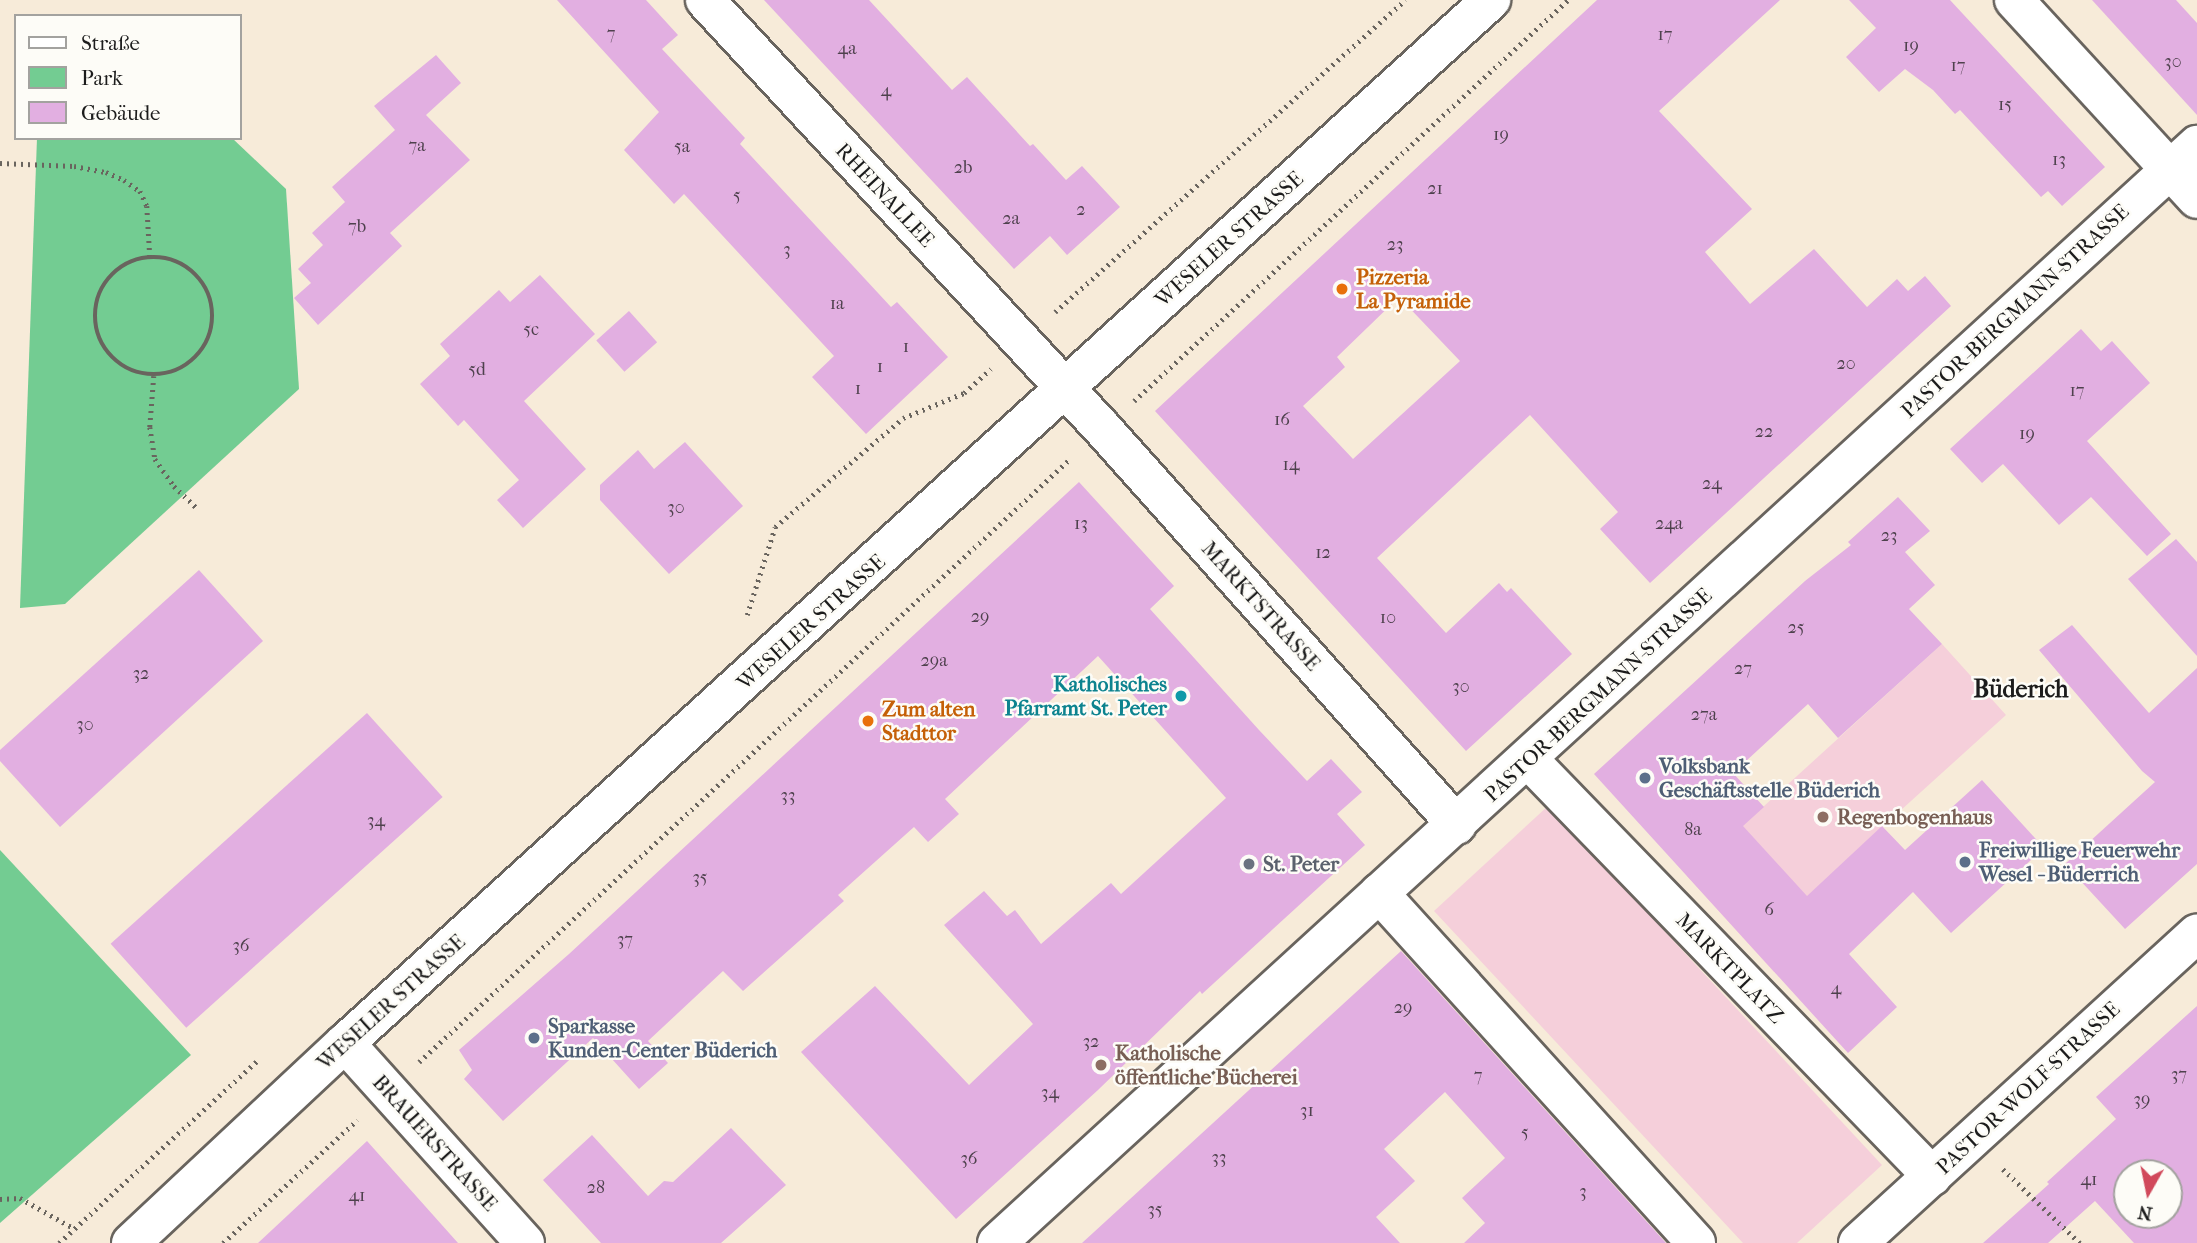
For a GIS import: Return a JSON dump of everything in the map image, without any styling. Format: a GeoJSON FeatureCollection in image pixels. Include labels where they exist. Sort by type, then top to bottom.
{"type":"FeatureCollection","features":[{"type":"Feature","properties":{"kind":"street","name":"WESELER STRASSE"},"geometry":{"type":"LineString","coordinates":[[131,1243],[345,1043],[1491,0]]}},
{"type":"Feature","properties":{"kind":"street"},"geometry":{"type":"LineString","coordinates":[[2014,0],[2184,157],[2197,199]]}},
{"type":"Feature","properties":{"kind":"street","name":"RHEINALLEE"},"geometry":{"type":"LineString","coordinates":[[726,7],[1020,343],[1065,389]]}},
{"type":"Feature","properties":{"kind":"street","name":"PASTOR-BERGMANN-STRASSE"},"geometry":{"type":"LineString","coordinates":[[997,1243],[1379,893],[1457,825],[2184,157]]}},
{"type":"Feature","properties":{"kind":"street","name":"MARKTSTRASSE"},"geometry":{"type":"LineString","coordinates":[[1065,389],[1457,825]]}},
{"type":"Feature","properties":{"kind":"street","name":"MARKTPLATZ"},"geometry":{"type":"LineString","coordinates":[[1528,759],[1931,1176]]}},
{"type":"Feature","properties":{"kind":"street"},"geometry":{"type":"LineString","coordinates":[[1379,893],[1696,1243]]}},
{"type":"Feature","properties":{"kind":"street","name":"PASTOR-WOLF-STRASSE"},"geometry":{"type":"LineString","coordinates":[[1858,1243],[2197,933]]}},
{"type":"Feature","properties":{"kind":"street","name":"BRAUERSTRASSE"},"geometry":{"type":"LineString","coordinates":[[345,1043],[525,1243]]}},
{"type":"Feature","properties":{"kind":"path"},"geometry":{"type":"LineString","coordinates":[[738,623],[749,614],[775,527],[903,418],[964,393],[1405,0]]}},
{"type":"Feature","properties":{"kind":"path"},"geometry":{"type":"LineString","coordinates":[[223,1243],[1103,429],[1431,130],[1568,0]]}},
{"type":"Feature","properties":{"kind":"path"},"geometry":{"type":"LineString","coordinates":[[0,163],[74,166],[106,172],[124,180],[140,191],[147,206],[150,257]]}},
{"type":"Feature","properties":{"kind":"path"},"geometry":{"type":"LineString","coordinates":[[150,257],[172,259],[190,269],[204,285],[212,304],[213,315],[213,326],[206,345],[193,362],[175,372],[154,376],[135,373],[111,357],[96,332],[94,313],[99,292],[111,274],[130,262],[150,257]]}},
{"type":"Feature","properties":{"kind":"path"},"geometry":{"type":"LineString","coordinates":[[154,376],[150,427],[156,459],[174,486],[197,508]]}},
{"type":"Feature","properties":{"kind":"path"},"geometry":{"type":"LineString","coordinates":[[59,1243],[263,1055]]}},
{"type":"Feature","properties":{"kind":"path"},"geometry":{"type":"LineString","coordinates":[[1972,1140],[2080,1243]]}},
{"type":"Feature","properties":{"kind":"path"},"geometry":{"type":"LineString","coordinates":[[0,1199],[20,1198],[75,1229]]}},
{"type":"Feature","properties":{"kind":"shaded area","name":"Regenbogenhaus"},"geometry":{"type":"Polygon","coordinates":[[[1942,644],[2006,715],[1858,849],[1842,909],[1774,972],[1687,876],[1942,644]]]}},
{"type":"Feature","properties":{"kind":"shaded area"},"geometry":{"type":"Polygon","coordinates":[[[1548,806],[1882,1165],[1797,1243],[1743,1243],[1434,911],[1548,806]]]}},
{"type":"Feature","properties":{"kind":"green space"},"geometry":{"type":"Polygon","coordinates":[[[37,140],[234,140],[286,189],[299,389],[65,604],[20,608],[37,140]]]}},
{"type":"Feature","properties":{"kind":"green space"},"geometry":{"type":"Polygon","coordinates":[[[0,850],[191,1055],[0,1223],[0,850]]]}},
{"type":"Feature","properties":{"kind":"building"},"geometry":{"type":"Polygon","coordinates":[[[557,0],[646,0],[678,35],[662,49],[745,138],[740,144],[891,307],[897,302],[948,357],[866,434],[812,377],[834,356],[684,194],[674,204],[624,150],[659,112],[557,0]]]}},
{"type":"Feature","properties":{"kind":"building"},"geometry":{"type":"Polygon","coordinates":[[[764,0],[869,0],[952,90],[967,77],[1030,146],[1033,144],[1066,180],[1082,166],[1120,207],[1067,255],[1050,236],[1014,269],[764,0]]]}},
{"type":"Feature","properties":{"kind":"building"},"geometry":{"type":"Polygon","coordinates":[[[1597,0],[1780,0],[1659,111],[1752,209],[1705,252],[1750,304],[1814,249],[1867,307],[1897,279],[1908,291],[1925,276],[1951,306],[1650,583],[1600,529],[1618,512],[1530,415],[1377,558],[1446,633],[1499,583],[1507,592],[1511,588],[1572,654],[1466,751],[1155,411],[1597,0]],[[1399,297],[1337,357],[1345,367],[1303,406],[1353,459],[1460,361],[1399,297]]]}},
{"type":"Feature","properties":{"kind":"building"},"geometry":{"type":"Polygon","coordinates":[[[1849,0],[1950,0],[2105,167],[2062,206],[2048,191],[2041,197],[1960,110],[1955,114],[1933,90],[1905,69],[1879,92],[1846,57],[1876,28],[1849,0]]]}},
{"type":"Feature","properties":{"kind":"building"},"geometry":{"type":"Polygon","coordinates":[[[2092,0],[2176,0],[2197,23],[2197,115],[2092,0]]]}},
{"type":"Feature","properties":{"kind":"building"},"geometry":{"type":"Polygon","coordinates":[[[436,55],[461,83],[426,115],[470,160],[390,233],[402,246],[318,325],[294,298],[311,283],[298,269],[323,245],[312,233],[345,202],[332,187],[395,130],[374,106],[436,55]]]}},
{"type":"Feature","properties":{"kind":"building"},"geometry":{"type":"Polygon","coordinates":[[[540,275],[595,334],[524,401],[586,469],[523,528],[497,500],[519,480],[464,420],[458,426],[420,384],[450,356],[440,344],[499,290],[510,302],[540,275]]]}},
{"type":"Feature","properties":{"kind":"building"},"geometry":{"type":"Polygon","coordinates":[[[629,311],[657,342],[624,372],[596,340],[629,311]]]}},
{"type":"Feature","properties":{"kind":"building"},"geometry":{"type":"Polygon","coordinates":[[[2081,329],[2101,351],[2112,341],[2150,383],[2087,441],[2171,534],[2147,556],[2091,497],[2059,525],[2003,464],[1982,483],[1950,449],[2081,329]]]}},
{"type":"Feature","properties":{"kind":"building"},"geometry":{"type":"Polygon","coordinates":[[[685,442],[743,506],[669,574],[600,500],[600,485],[638,450],[654,469],[685,442]]]}},
{"type":"Feature","properties":{"kind":"building"},"geometry":{"type":"Polygon","coordinates":[[[1079,482],[1174,586],[1150,609],[1259,730],[1307,781],[1331,759],[1362,792],[1337,814],[1365,845],[1202,994],[1200,991],[1098,1090],[956,1219],[801,1052],[875,986],[969,1085],[1033,1024],[944,925],[984,891],[1007,916],[1015,910],[1041,944],[1111,883],[1121,894],[1226,798],[1098,656],[945,799],[959,814],[928,842],[914,827],[838,895],[844,901],[743,991],[723,971],[648,1041],[668,1063],[639,1089],[593,1038],[503,1121],[464,1079],[472,1070],[459,1050],[569,954],[1079,482]]]}},
{"type":"Feature","properties":{"kind":"building"},"geometry":{"type":"Polygon","coordinates":[[[1898,497],[1930,531],[1905,552],[1935,585],[1909,609],[1942,644],[1838,738],[1808,704],[1733,773],[1764,807],[1743,826],[1807,896],[1882,826],[1905,850],[1982,780],[2044,848],[1951,933],[1913,892],[1849,954],[1897,1007],[1848,1053],[1594,774],[1805,581],[1851,545],[1848,542],[1898,497]]]}},
{"type":"Feature","properties":{"kind":"building"},"geometry":{"type":"Polygon","coordinates":[[[2176,539],[2197,562],[2197,656],[2128,579],[2176,539]]]}},
{"type":"Feature","properties":{"kind":"building"},"geometry":{"type":"Polygon","coordinates":[[[199,570],[263,641],[60,827],[0,761],[0,750],[199,570]]]}},
{"type":"Feature","properties":{"kind":"building"},"geometry":{"type":"Polygon","coordinates":[[[2072,625],[2149,713],[2197,668],[2197,864],[2125,929],[2065,864],[2155,782],[2142,771],[2039,650],[2072,625]]]}},
{"type":"Feature","properties":{"kind":"building"},"geometry":{"type":"Polygon","coordinates":[[[367,713],[443,797],[186,1028],[111,944],[367,713]]]}},
{"type":"Feature","properties":{"kind":"building"},"geometry":{"type":"Polygon","coordinates":[[[1401,951],[1666,1243],[1464,1243],[1485,1223],[1462,1198],[1505,1158],[1445,1092],[1384,1149],[1415,1181],[1376,1217],[1400,1243],[1082,1243],[1401,951]]]}},
{"type":"Feature","properties":{"kind":"building"},"geometry":{"type":"Polygon","coordinates":[[[2197,1006],[2197,1243],[2134,1243],[2121,1229],[2183,1229],[2183,1159],[2113,1159],[2113,1220],[2095,1201],[2048,1243],[1983,1243],[2049,1184],[2047,1182],[2116,1119],[2096,1097],[2197,1006]]]}},
{"type":"Feature","properties":{"kind":"building"},"geometry":{"type":"Polygon","coordinates":[[[731,1128],[786,1185],[721,1243],[601,1243],[543,1180],[592,1135],[648,1196],[664,1181],[673,1182],[731,1128]]]}},
{"type":"Feature","properties":{"kind":"building"},"geometry":{"type":"Polygon","coordinates":[[[367,1141],[458,1243],[258,1243],[303,1201],[367,1141]]]}},
{"type":"Feature","properties":{"kind":"place","name":"Pizzeria La Pyramide"},"geometry":{"type":"Point","coordinates":[1342,289]}},
{"type":"Feature","properties":{"kind":"place","name":"Katholisches Pfarramt St. Peter"},"geometry":{"type":"Point","coordinates":[1181,696]}},
{"type":"Feature","properties":{"kind":"place","name":"Zum alten Stadttor"},"geometry":{"type":"Point","coordinates":[868,721]}},
{"type":"Feature","properties":{"kind":"place","name":"Volksbank Geschäftsstelle Büderich"},"geometry":{"type":"Point","coordinates":[1645,778]}},
{"type":"Feature","properties":{"kind":"place","name":"Regenbogenhaus"},"geometry":{"type":"Point","coordinates":[1823,817]}},
{"type":"Feature","properties":{"kind":"place","name":"Freiwillige Feuerwehr Wesel - Büderrich"},"geometry":{"type":"Point","coordinates":[1965,862]}},
{"type":"Feature","properties":{"kind":"place","name":"St. Peter"},"geometry":{"type":"Point","coordinates":[1249,864]}},
{"type":"Feature","properties":{"kind":"place","name":"Sparkasse Kunden-Center Büderich"},"geometry":{"type":"Point","coordinates":[534,1038]}},
{"type":"Feature","properties":{"kind":"place","name":"Katholische öffentliche Bücherei"},"geometry":{"type":"Point","coordinates":[1101,1065]}},
{"type":"Feature","properties":{"kind":"district","name":"Büderich"},"geometry":{"type":"Point","coordinates":[2021,690]}}]}
